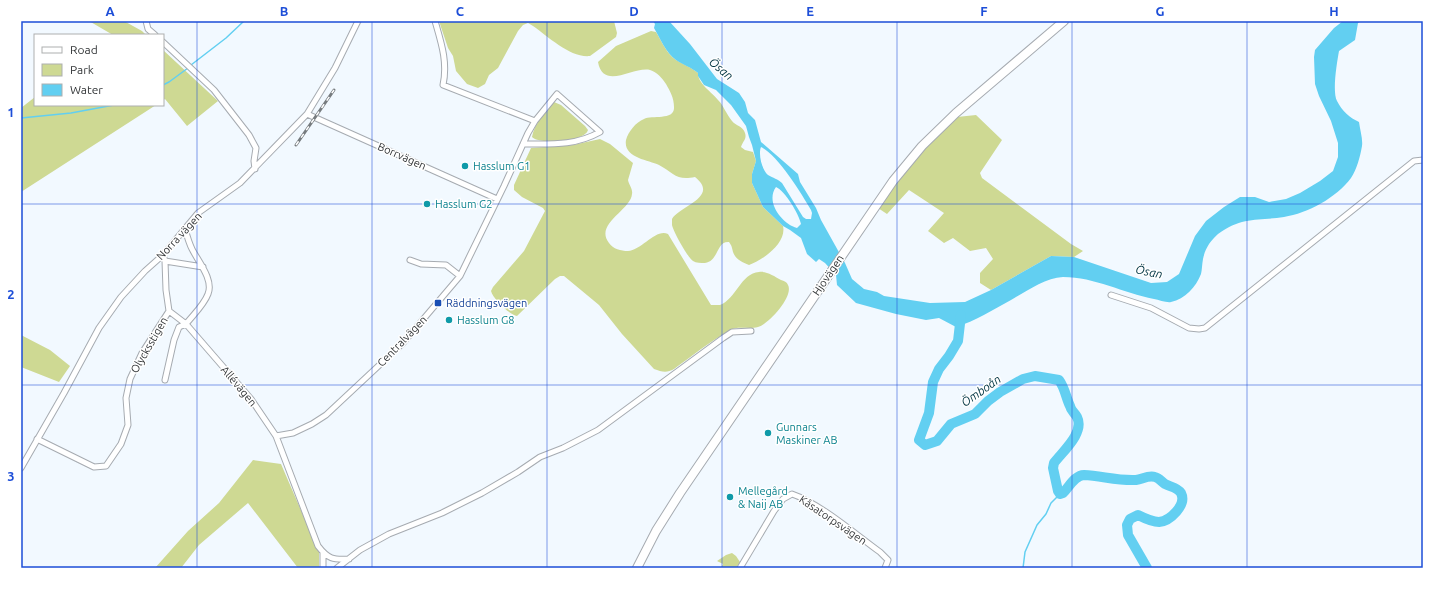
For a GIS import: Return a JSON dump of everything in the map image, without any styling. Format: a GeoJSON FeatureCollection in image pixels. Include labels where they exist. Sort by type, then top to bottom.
{"type":"FeatureCollection","features":[{"type":"Feature","properties":{"kind":"main road","name":"Hjovägen"},"geometry":{"type":"LineString","coordinates":[[637,568],[656,531],[680,493],[893,181],[922,146],[956,114],[1064,21]]}},
{"type":"Feature","properties":{"kind":"street"},"geometry":{"type":"LineString","coordinates":[[146,21],[148,29],[154,34]]}},
{"type":"Feature","properties":{"kind":"street","name":"Norra vägen"},"geometry":{"type":"LineString","coordinates":[[21,468],[64,393],[98,328],[122,297],[145,271],[163,255],[198,213],[226,194],[255,169],[307,114],[335,68],[358,21]]}},
{"type":"Feature","properties":{"kind":"street"},"geometry":{"type":"LineString","coordinates":[[435,21],[445,58],[445,76],[443,85],[535,121]]}},
{"type":"Feature","properties":{"kind":"street"},"geometry":{"type":"LineString","coordinates":[[164,43],[214,90],[249,135],[256,148],[254,161],[255,169]]}},
{"type":"Feature","properties":{"kind":"street","name":"Centralvägen"},"geometry":{"type":"LineString","coordinates":[[276,436],[293,433],[312,424],[326,414],[403,343],[460,276],[523,144],[535,121],[557,94],[600,132],[589,138],[572,143],[523,144]]}},
{"type":"Feature","properties":{"kind":"street","name":"Borrvägen"},"geometry":{"type":"LineString","coordinates":[[307,114],[497,199]]}},
{"type":"Feature","properties":{"kind":"street"},"geometry":{"type":"LineString","coordinates":[[1111,295],[1151,308],[1189,328],[1205,328],[1414,161],[1423,160]]}},
{"type":"Feature","properties":{"kind":"street"},"geometry":{"type":"LineString","coordinates":[[165,380],[174,340],[179,327],[186,324],[202,305],[209,293],[209,285],[203,267],[192,248],[185,229]]}},
{"type":"Feature","properties":{"kind":"street"},"geometry":{"type":"LineString","coordinates":[[163,255],[165,261],[166,290],[169,311]]}},
{"type":"Feature","properties":{"kind":"street"},"geometry":{"type":"LineString","coordinates":[[410,260],[421,264],[446,265],[460,276]]}},
{"type":"Feature","properties":{"kind":"street"},"geometry":{"type":"LineString","coordinates":[[165,261],[203,267]]}},
{"type":"Feature","properties":{"kind":"street","name":"Olycksstigen"},"geometry":{"type":"LineString","coordinates":[[37,439],[94,467],[106,466],[121,444],[128,425],[126,398],[130,379],[142,353],[169,311]]}},
{"type":"Feature","properties":{"kind":"street","name":"Allévägen"},"geometry":{"type":"LineString","coordinates":[[169,311],[186,324],[251,399],[276,436],[318,546],[323,553],[323,568]]}},
{"type":"Feature","properties":{"kind":"street"},"geometry":{"type":"LineString","coordinates":[[337,568],[360,550],[389,534],[442,513],[482,494],[540,457],[563,448],[598,430],[732,332],[751,331]]}},
{"type":"Feature","properties":{"kind":"street","name":"Kåsatorpsvägen"},"geometry":{"type":"LineString","coordinates":[[740,568],[774,511],[783,499],[792,494],[816,506],[880,552],[888,560],[885,568]]}},
{"type":"Feature","properties":{"kind":"street"},"geometry":{"type":"LineString","coordinates":[[323,553],[335,560],[350,558]]}},
{"type":"Feature","properties":{"kind":"green space"},"geometry":{"type":"Polygon","coordinates":[[[89,21],[124,21],[145,34],[111,34],[89,21]]]}},
{"type":"Feature","properties":{"kind":"green space"},"geometry":{"type":"Polygon","coordinates":[[[439,21],[614,21],[617,33],[616,37],[590,56],[582,56],[560,46],[528,23],[523,25],[518,31],[498,68],[489,75],[485,84],[478,88],[467,84],[456,71],[453,56],[448,48],[439,21]]]}},
{"type":"Feature","properties":{"kind":"green space"},"geometry":{"type":"Polygon","coordinates":[[[651,31],[656,32],[665,48],[673,57],[698,73],[700,81],[720,102],[732,121],[741,127],[745,133],[746,137],[741,147],[745,150],[753,152],[756,161],[752,174],[752,183],[763,207],[783,226],[783,232],[778,244],[767,255],[755,263],[749,265],[738,259],[734,255],[729,242],[725,243],[719,248],[713,259],[710,261],[705,263],[697,263],[693,261],[684,250],[675,233],[672,225],[672,219],[676,214],[701,196],[703,190],[702,184],[695,177],[683,178],[676,176],[659,165],[632,155],[628,151],[626,140],[638,122],[648,118],[662,117],[671,114],[674,107],[673,98],[664,82],[653,71],[643,70],[612,76],[606,75],[601,71],[598,62],[616,46],[651,31]]]}},
{"type":"Feature","properties":{"kind":"green space"},"geometry":{"type":"Polygon","coordinates":[[[164,51],[218,101],[187,126],[165,99],[164,51]]]}},
{"type":"Feature","properties":{"kind":"green space"},"geometry":{"type":"Polygon","coordinates":[[[34,98],[34,106],[154,106],[21,192],[21,108],[34,98]]]}},
{"type":"Feature","properties":{"kind":"green space"},"geometry":{"type":"Polygon","coordinates":[[[554,102],[561,105],[585,126],[588,130],[585,134],[571,140],[562,141],[543,141],[532,137],[538,123],[554,102]]]}},
{"type":"Feature","properties":{"kind":"green space"},"geometry":{"type":"Polygon","coordinates":[[[976,115],[1002,140],[980,173],[982,178],[1071,244],[1083,251],[1074,257],[1051,256],[991,290],[980,283],[980,273],[993,259],[986,248],[970,251],[953,238],[944,243],[928,231],[944,213],[909,190],[887,214],[878,208],[902,175],[924,150],[957,117],[976,115]]]}},
{"type":"Feature","properties":{"kind":"green space"},"geometry":{"type":"Polygon","coordinates":[[[600,139],[610,144],[633,163],[628,180],[632,194],[626,206],[609,223],[606,230],[606,236],[609,243],[617,249],[628,251],[633,250],[654,236],[663,233],[668,234],[711,305],[720,305],[726,302],[743,281],[753,273],[765,272],[770,274],[786,282],[789,290],[784,302],[768,321],[758,327],[732,329],[708,344],[674,369],[664,372],[654,369],[622,334],[599,305],[564,276],[560,276],[555,279],[517,316],[510,313],[502,306],[491,291],[524,251],[545,211],[543,208],[522,197],[514,190],[514,185],[531,148],[573,145],[600,139]]]}},
{"type":"Feature","properties":{"kind":"green space"},"geometry":{"type":"Polygon","coordinates":[[[21,335],[50,350],[70,366],[59,382],[21,367],[21,335]]]}},
{"type":"Feature","properties":{"kind":"green space"},"geometry":{"type":"Polygon","coordinates":[[[253,460],[281,464],[319,552],[319,568],[298,568],[248,503],[199,545],[181,568],[155,568],[188,531],[219,503],[253,460]]]}},
{"type":"Feature","properties":{"kind":"green space"},"geometry":{"type":"Polygon","coordinates":[[[732,553],[740,562],[736,568],[721,568],[723,564],[717,561],[732,553]]]}},
{"type":"Feature","properties":{"kind":"water"},"geometry":{"type":"Polygon","coordinates":[[[653,21],[669,21],[690,44],[717,79],[739,93],[745,102],[748,113],[755,120],[761,142],[798,174],[800,182],[816,208],[852,279],[864,289],[877,292],[884,296],[930,303],[965,302],[991,290],[1051,256],[1074,257],[1151,283],[1167,282],[1179,274],[1195,236],[1206,221],[1224,207],[1240,197],[1255,197],[1269,202],[1286,199],[1300,193],[1333,171],[1338,157],[1338,143],[1331,121],[1315,84],[1314,57],[1315,50],[1334,28],[1343,21],[1361,21],[1358,23],[1355,40],[1339,51],[1335,77],[1335,91],[1339,105],[1349,116],[1359,122],[1362,146],[1358,163],[1351,178],[1338,192],[1321,204],[1293,215],[1250,220],[1235,224],[1218,234],[1210,242],[1204,255],[1201,274],[1196,283],[1189,292],[1181,298],[1165,302],[1098,282],[1063,277],[1049,280],[1029,289],[984,315],[956,327],[939,318],[926,320],[896,314],[856,303],[837,285],[836,275],[825,263],[819,259],[816,262],[807,254],[801,238],[783,226],[763,207],[752,183],[752,174],[756,161],[746,126],[731,105],[716,90],[704,85],[698,76],[698,73],[672,57],[654,28],[655,24],[653,21]],[[761,147],[760,158],[766,173],[782,183],[803,217],[806,219],[811,219],[811,210],[795,185],[774,158],[761,147]],[[776,187],[773,193],[773,199],[777,212],[791,226],[797,228],[801,224],[798,215],[780,189],[776,187]]]}},
{"type":"Feature","properties":{"kind":"waterway"},"geometry":{"type":"LineString","coordinates":[[191,65],[226,38],[244,21]]}},
{"type":"Feature","properties":{"kind":"waterway"},"geometry":{"type":"LineString","coordinates":[[164,84],[188,68]]}},
{"type":"Feature","properties":{"kind":"waterway"},"geometry":{"type":"LineString","coordinates":[[21,118],[71,113],[109,106]]}},
{"type":"Feature","properties":{"kind":"waterway","name":"Ömboån"},"geometry":{"type":"LineString","coordinates":[[961,315],[958,341],[939,369],[933,382],[929,413],[919,440],[925,445],[937,441],[951,424],[975,414],[1000,392],[1023,379],[1035,376],[1059,380],[1063,386],[1071,409],[1077,417],[1079,423],[1072,442],[1054,463],[1053,468],[1060,494],[1063,493],[1075,479],[1084,475],[1129,480],[1148,477],[1158,478],[1165,484],[1175,488],[1181,493],[1182,502],[1180,507],[1168,519],[1156,522],[1138,515],[1130,519],[1127,525],[1128,535],[1147,568]]}},
{"type":"Feature","properties":{"kind":"waterway"},"geometry":{"type":"LineString","coordinates":[[1023,568],[1025,552],[1037,525],[1046,514],[1051,503],[1060,494]]}},
{"type":"Feature","properties":{"kind":"railway"},"geometry":{"type":"LineString","coordinates":[[296,145],[334,90]]}},
{"type":"Feature","properties":{"kind":"place","name":"Hasslum G1"},"geometry":{"type":"Point","coordinates":[465,166]}},
{"type":"Feature","properties":{"kind":"place","name":"Hasslum G2"},"geometry":{"type":"Point","coordinates":[427,204]}},
{"type":"Feature","properties":{"kind":"place","name":"Räddningsvägen"},"geometry":{"type":"Point","coordinates":[438,303]}},
{"type":"Feature","properties":{"kind":"place","name":"Hasslum G8"},"geometry":{"type":"Point","coordinates":[449,320]}},
{"type":"Feature","properties":{"kind":"place","name":"Gunnars Maskiner AB"},"geometry":{"type":"Point","coordinates":[768,433]}},
{"type":"Feature","properties":{"kind":"place","name":"Mellegård & Naij AB"},"geometry":{"type":"Point","coordinates":[730,497]}},
{"type":"Feature","properties":{"kind":"water label","name":"Ösan"},"geometry":{"type":"Point","coordinates":[721,69]}},
{"type":"Feature","properties":{"kind":"water label","name":"Ösan"},"geometry":{"type":"Point","coordinates":[1149,272]}}]}
